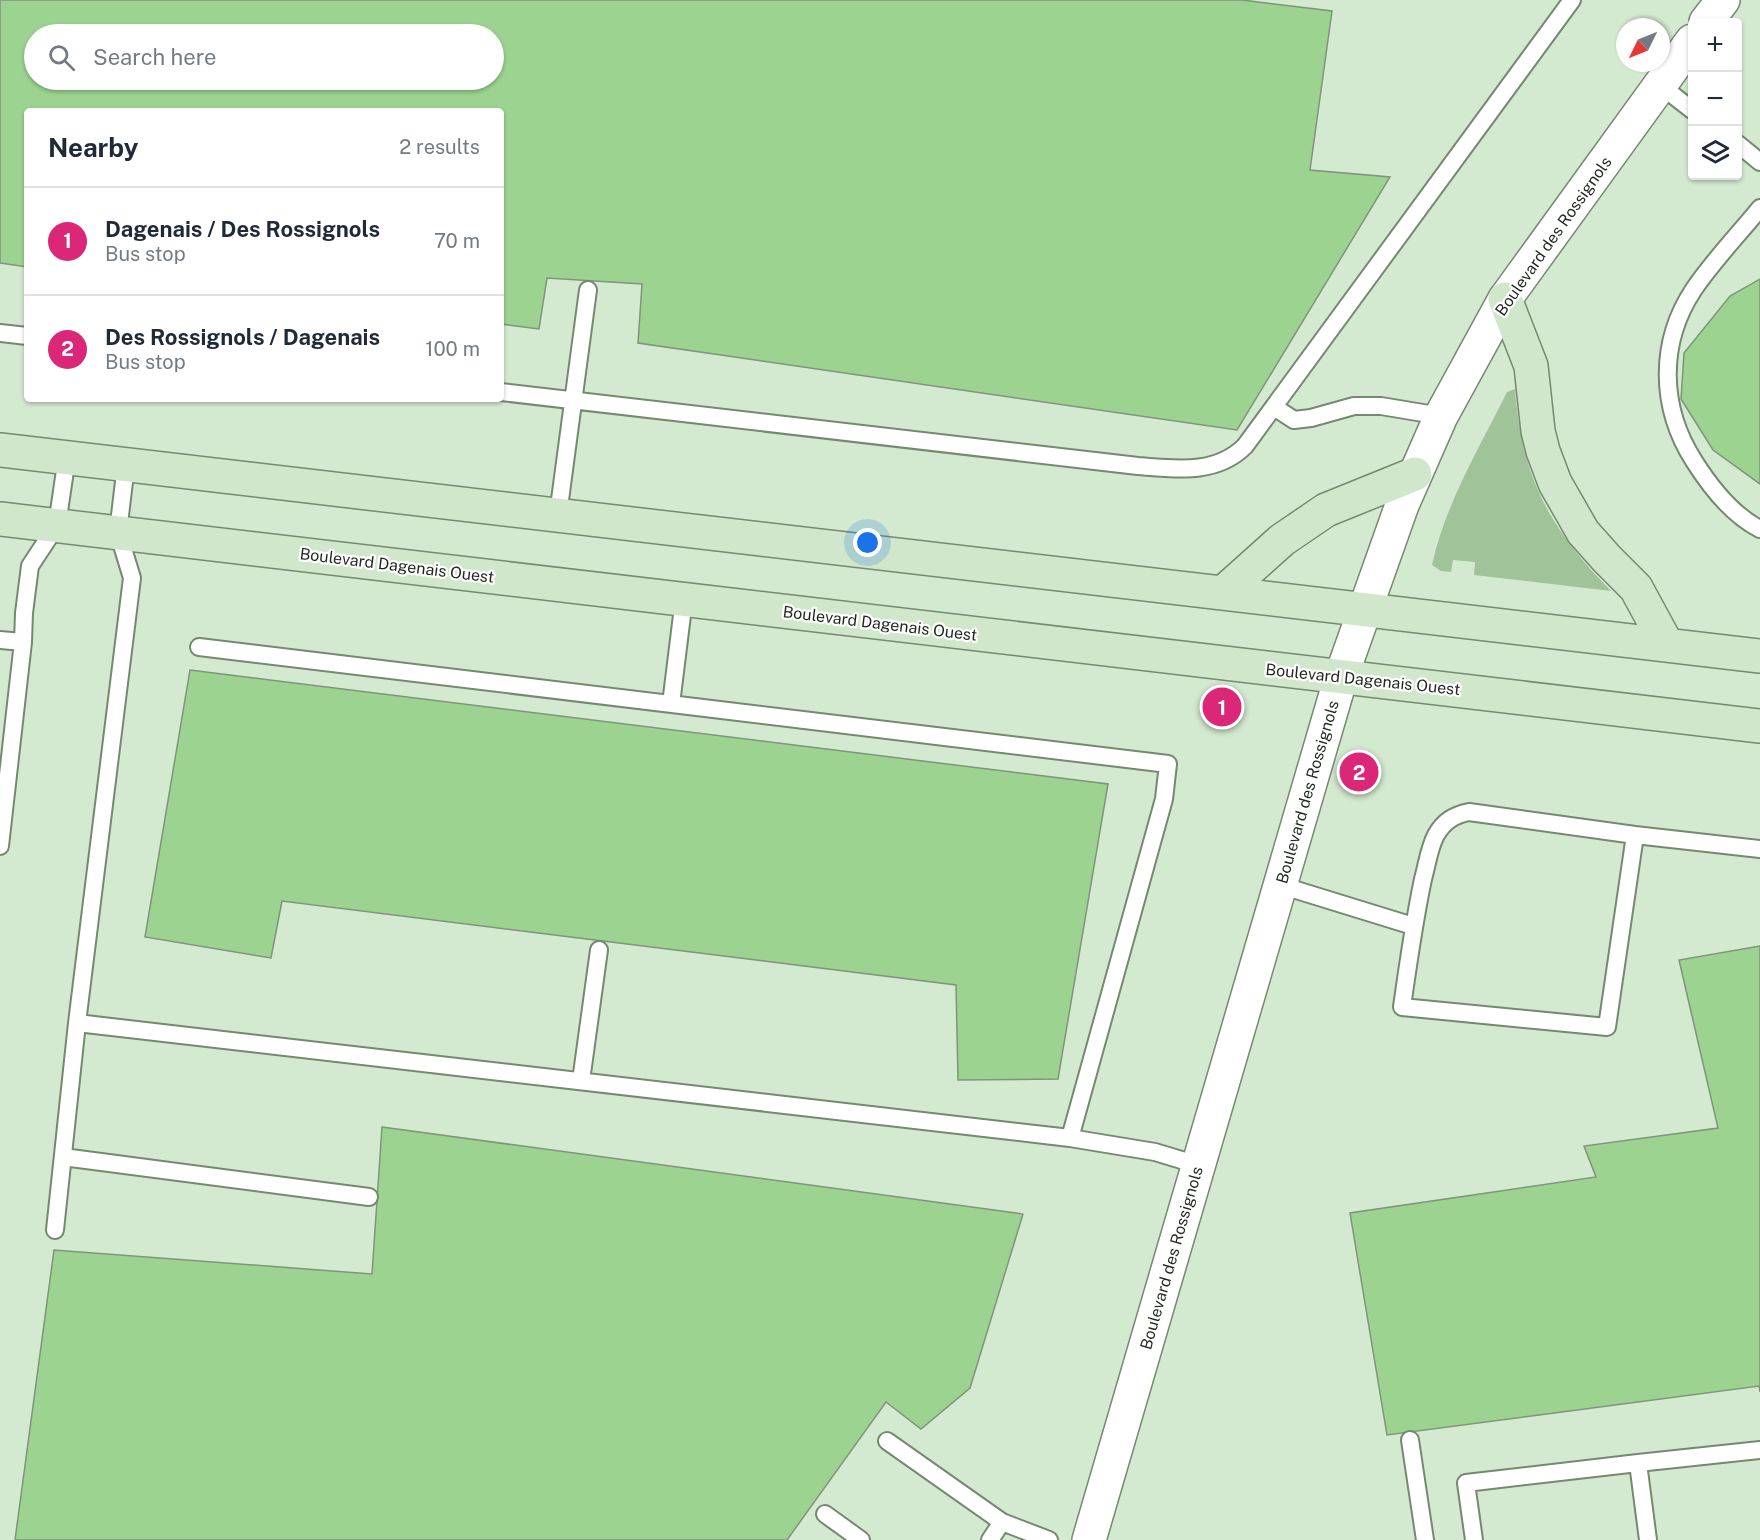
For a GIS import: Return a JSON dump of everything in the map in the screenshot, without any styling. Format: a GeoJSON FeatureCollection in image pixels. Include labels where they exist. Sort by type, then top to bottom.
{"type":"FeatureCollection","features":[{"type":"Feature","properties":{"kind":"main road"},"geometry":{"type":"LineString","coordinates":[[1505,299],[1531,366],[1538,431],[1555,483],[1583,532],[1636,588],[1667,645]]}},
{"type":"Feature","properties":{"kind":"main road"},"geometry":{"type":"LineString","coordinates":[[0,450],[1760,656]]}},
{"type":"Feature","properties":{"kind":"main road"},"geometry":{"type":"LineString","coordinates":[[1224,592],[1282,540],[1326,510],[1415,474]]}},
{"type":"Feature","properties":{"kind":"main road","name":"Boulevard Dagenais Ouest"},"geometry":{"type":"LineString","coordinates":[[0,519],[1760,726]]}},
{"type":"Feature","properties":{"kind":"street"},"geometry":{"type":"LineString","coordinates":[[1709,18],[1723,0]]}},
{"type":"Feature","properties":{"kind":"street","name":"Boulevard des Rossignols"},"geometry":{"type":"LineString","coordinates":[[1089,1540],[1341,677],[1415,474],[1441,416],[1505,299],[1688,46]]}},
{"type":"Feature","properties":{"kind":"lane"},"geometry":{"type":"LineString","coordinates":[[504,392],[1138,466],[1177,469],[1220,464],[1245,446],[1572,0]]}},
{"type":"Feature","properties":{"kind":"lane"},"geometry":{"type":"LineString","coordinates":[[1660,85],[1688,107]]}},
{"type":"Feature","properties":{"kind":"lane"},"geometry":{"type":"LineString","coordinates":[[1742,148],[1760,162]]}},
{"type":"Feature","properties":{"kind":"lane"},"geometry":{"type":"LineString","coordinates":[[1760,208],[1703,277],[1682,310],[1674,328],[1666,384],[1677,427],[1701,473],[1734,512],[1760,529]]}},
{"type":"Feature","properties":{"kind":"lane"},"geometry":{"type":"LineString","coordinates":[[558,515],[588,290]]}},
{"type":"Feature","properties":{"kind":"lane"},"geometry":{"type":"LineString","coordinates":[[0,333],[24,336]]}},
{"type":"Feature","properties":{"kind":"lane"},"geometry":{"type":"LineString","coordinates":[[1274,407],[1294,420],[1311,418],[1354,406],[1381,406],[1441,416]]}},
{"type":"Feature","properties":{"kind":"lane"},"geometry":{"type":"LineString","coordinates":[[0,846],[30,566],[57,525],[67,457]]}},
{"type":"Feature","properties":{"kind":"lane"},"geometry":{"type":"LineString","coordinates":[[55,1230],[76,1023],[132,578],[118,532],[126,465]]}},
{"type":"Feature","properties":{"kind":"lane"},"geometry":{"type":"LineString","coordinates":[[671,704],[684,599]]}},
{"type":"Feature","properties":{"kind":"lane"},"geometry":{"type":"LineString","coordinates":[[0,640],[23,642]]}},
{"type":"Feature","properties":{"kind":"lane"},"geometry":{"type":"LineString","coordinates":[[199,647],[1168,764],[1164,799],[1070,1138]]}},
{"type":"Feature","properties":{"kind":"lane"},"geometry":{"type":"LineString","coordinates":[[1635,835],[1607,1027],[1402,1007],[1413,926],[1429,855],[1435,836],[1446,822],[1456,815],[1469,812],[1635,835],[1760,849]]}},
{"type":"Feature","properties":{"kind":"lane"},"geometry":{"type":"LineString","coordinates":[[1280,885],[1413,926]]}},
{"type":"Feature","properties":{"kind":"lane"},"geometry":{"type":"LineString","coordinates":[[581,1082],[599,950]]}},
{"type":"Feature","properties":{"kind":"lane"},"geometry":{"type":"LineString","coordinates":[[76,1023],[1070,1138],[1155,1152],[1198,1165]]}},
{"type":"Feature","properties":{"kind":"lane"},"geometry":{"type":"LineString","coordinates":[[63,1157],[369,1197]]}},
{"type":"Feature","properties":{"kind":"lane"},"geometry":{"type":"LineString","coordinates":[[1410,1440],[1425,1540]]}},
{"type":"Feature","properties":{"kind":"lane"},"geometry":{"type":"LineString","coordinates":[[887,1441],[1002,1522],[1049,1540]]}},
{"type":"Feature","properties":{"kind":"lane"},"geometry":{"type":"LineString","coordinates":[[1474,1540],[1466,1484],[1760,1450]]}},
{"type":"Feature","properties":{"kind":"lane"},"geometry":{"type":"LineString","coordinates":[[1638,1463],[1648,1540]]}},
{"type":"Feature","properties":{"kind":"lane"},"geometry":{"type":"LineString","coordinates":[[825,1514],[861,1540]]}},
{"type":"Feature","properties":{"kind":"lane"},"geometry":{"type":"LineString","coordinates":[[990,1540],[1002,1522]]}},
{"type":"Feature","properties":{"kind":"green space"},"geometry":{"type":"Polygon","coordinates":[[[1515,389],[1524,449],[1542,500],[1571,545],[1611,591],[1474,575],[1475,562],[1453,560],[1451,572],[1441,571],[1432,565],[1445,520],[1464,476],[1507,392],[1515,389]]]}},
{"type":"Feature","properties":{"kind":"building"},"geometry":{"type":"Polygon","coordinates":[[[0,0],[1242,0],[1332,11],[1310,170],[1390,177],[1237,430],[638,343],[642,284],[547,278],[539,329],[504,324],[504,108],[24,108],[24,267],[0,263],[0,0]]]}},
{"type":"Feature","properties":{"kind":"building"},"geometry":{"type":"Polygon","coordinates":[[[1760,279],[1760,484],[1713,450],[1681,399],[1684,353],[1730,296],[1760,279]]]}},
{"type":"Feature","properties":{"kind":"building"},"geometry":{"type":"Polygon","coordinates":[[[190,670],[1108,784],[1058,1079],[958,1080],[956,985],[282,901],[271,958],[145,937],[190,670]]]}},
{"type":"Feature","properties":{"kind":"building"},"geometry":{"type":"Polygon","coordinates":[[[1760,946],[1760,1392],[1759,1386],[1387,1435],[1350,1213],[1596,1177],[1584,1146],[1718,1128],[1679,960],[1760,946]]]}},
{"type":"Feature","properties":{"kind":"building"},"geometry":{"type":"Polygon","coordinates":[[[382,1127],[1023,1214],[970,1388],[921,1429],[886,1402],[787,1540],[15,1540],[54,1250],[372,1274],[382,1127]]]}},
{"type":"Feature","properties":{"kind":"place","name":"Dagenais / Des Rossignols"},"geometry":{"type":"Point","coordinates":[1222,707]}},
{"type":"Feature","properties":{"kind":"place","name":"Des Rossignols / Dagenais"},"geometry":{"type":"Point","coordinates":[1359,772]}}]}
